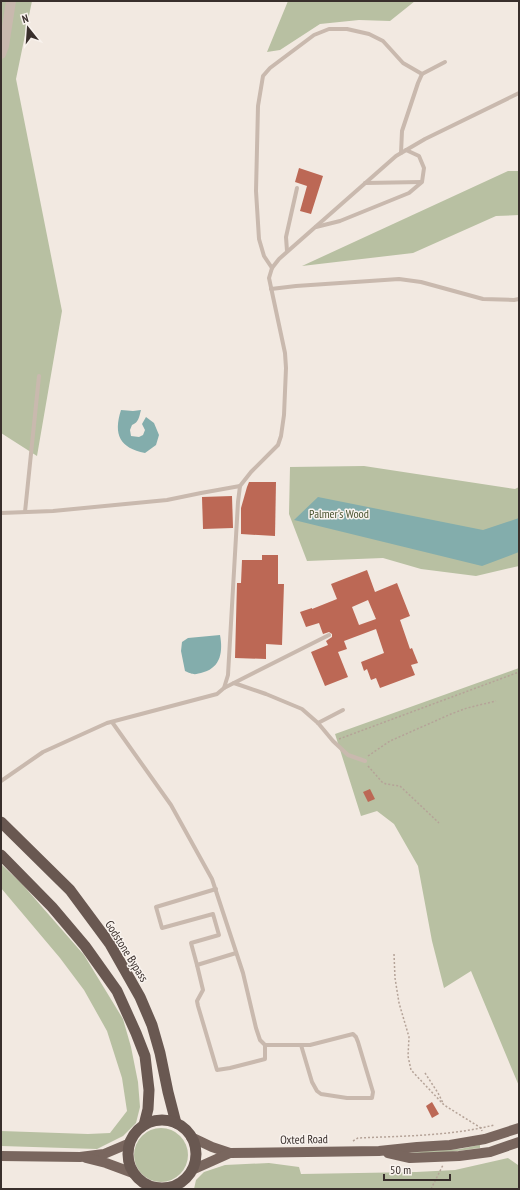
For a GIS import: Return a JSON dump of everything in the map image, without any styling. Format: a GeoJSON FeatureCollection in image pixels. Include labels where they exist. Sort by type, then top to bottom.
{"type":"FeatureCollection","features":[{"type":"Feature","properties":{"kind":"highway","name":"Godstone Bypass"},"geometry":{"type":"LineString","coordinates":[[1,822],[70,890],[110,944],[140,997],[152,1025],[176,1123]]}},
{"type":"Feature","properties":{"kind":"highway"},"geometry":{"type":"LineString","coordinates":[[1,855],[52,907],[85,946],[117,991],[145,1056],[149,1090],[148,1109],[144,1125]]}},
{"type":"Feature","properties":{"kind":"highway"},"geometry":{"type":"LineString","coordinates":[[161,1120],[169,1121],[176,1123],[185,1129],[191,1137],[196,1157],[192,1170],[182,1186],[153,1188],[140,1180],[133,1173],[128,1162],[130,1142],[135,1133],[144,1125],[161,1120]]}},
{"type":"Feature","properties":{"kind":"main road","name":"Oxted Road"},"geometry":{"type":"LineString","coordinates":[[191,1137],[212,1147],[230,1153],[379,1151],[450,1145],[485,1139],[519,1128]]}},
{"type":"Feature","properties":{"kind":"main road"},"geometry":{"type":"LineString","coordinates":[[1,1156],[80,1157],[104,1154],[130,1142]]}},
{"type":"Feature","properties":{"kind":"main road","name":"Oxted Road"},"geometry":{"type":"LineString","coordinates":[[379,1151],[410,1158],[446,1157],[490,1152],[519,1142]]}},
{"type":"Feature","properties":{"kind":"main road","name":"Oxted Road"},"geometry":{"type":"LineString","coordinates":[[192,1170],[230,1153]]}},
{"type":"Feature","properties":{"kind":"main road"},"geometry":{"type":"LineString","coordinates":[[80,1157],[106,1163],[133,1173]]}},
{"type":"Feature","properties":{"kind":"street"},"geometry":{"type":"LineString","coordinates":[[1,54],[4,46],[11,3]]}},
{"type":"Feature","properties":{"kind":"lane"},"geometry":{"type":"LineString","coordinates":[[272,268],[264,256],[259,239],[256,191],[258,106],[263,76],[270,68],[314,35],[329,29],[347,29],[369,34],[383,41],[403,63],[422,74]]}},
{"type":"Feature","properties":{"kind":"lane"},"geometry":{"type":"LineString","coordinates":[[401,153],[402,131],[422,74],[444,62]]}},
{"type":"Feature","properties":{"kind":"lane"},"geometry":{"type":"LineString","coordinates":[[224,688],[228,676],[240,486],[278,445],[284,415],[286,368],[285,354],[269,278],[272,268],[279,258],[396,156],[425,139],[519,93]]}},
{"type":"Feature","properties":{"kind":"lane"},"geometry":{"type":"LineString","coordinates":[[315,227],[340,221],[409,193],[422,182],[424,168],[420,156],[406,150]]}},
{"type":"Feature","properties":{"kind":"lane"},"geometry":{"type":"LineString","coordinates":[[365,184],[422,182]]}},
{"type":"Feature","properties":{"kind":"lane"},"geometry":{"type":"LineString","coordinates":[[287,251],[286,236],[297,188]]}},
{"type":"Feature","properties":{"kind":"lane"},"geometry":{"type":"LineString","coordinates":[[271,290],[296,286],[399,279],[421,282],[484,299],[519,299]]}},
{"type":"Feature","properties":{"kind":"lane"},"geometry":{"type":"LineString","coordinates":[[25,512],[39,376]]}},
{"type":"Feature","properties":{"kind":"lane"},"geometry":{"type":"LineString","coordinates":[[1,513],[53,511],[167,500],[240,486]]}},
{"type":"Feature","properties":{"kind":"lane"},"geometry":{"type":"LineString","coordinates":[[1,781],[43,752],[112,722],[217,694],[224,688],[329,635]]}},
{"type":"Feature","properties":{"kind":"lane"},"geometry":{"type":"LineString","coordinates":[[234,683],[302,709],[318,723],[348,755],[365,761]]}},
{"type":"Feature","properties":{"kind":"lane"},"geometry":{"type":"LineString","coordinates":[[318,723],[343,710]]}},
{"type":"Feature","properties":{"kind":"lane"},"geometry":{"type":"LineString","coordinates":[[112,722],[171,805],[212,879],[216,889],[243,973],[256,1028],[260,1040],[265,1045],[265,1059],[217,1070],[198,1006],[197,1001],[203,990],[191,943],[219,936],[213,914],[162,928],[156,907],[216,889]]}},
{"type":"Feature","properties":{"kind":"lane"},"geometry":{"type":"LineString","coordinates":[[197,965],[236,953]]}},
{"type":"Feature","properties":{"kind":"lane"},"geometry":{"type":"LineString","coordinates":[[265,1045],[301,1045],[310,1045],[353,1034],[358,1042],[373,1092],[372,1098],[347,1098],[321,1094],[317,1091],[312,1082],[301,1045]]}},
{"type":"Feature","properties":{"kind":"lane"},"geometry":{"type":"LineString","coordinates":[[485,1139],[490,1152]]}},
{"type":"Feature","properties":{"kind":"path"},"geometry":{"type":"LineString","coordinates":[[334,741],[519,672]]}},
{"type":"Feature","properties":{"kind":"path"},"geometry":{"type":"LineString","coordinates":[[439,823],[400,786],[382,782],[368,767],[365,761],[368,755],[390,741],[409,732],[467,708],[496,701]]}},
{"type":"Feature","properties":{"kind":"path"},"geometry":{"type":"LineString","coordinates":[[394,954],[395,978],[399,1003],[409,1037],[408,1056],[411,1070],[444,1105],[481,1128],[485,1139]]}},
{"type":"Feature","properties":{"kind":"path"},"geometry":{"type":"LineString","coordinates":[[425,1073],[444,1105]]}},
{"type":"Feature","properties":{"kind":"path"},"geometry":{"type":"LineString","coordinates":[[352,1142],[358,1138],[418,1135],[497,1125]]}},
{"type":"Feature","properties":{"kind":"path"},"geometry":{"type":"LineString","coordinates":[[431,1189],[446,1157]]}},
{"type":"Feature","properties":{"kind":"green space"},"geometry":{"type":"Polygon","coordinates":[[[1,1],[32,1],[16,79],[62,311],[37,456],[1,433],[1,1]]]}},
{"type":"Feature","properties":{"kind":"green space"},"geometry":{"type":"Polygon","coordinates":[[[288,1],[415,1],[390,21],[359,20],[320,24],[280,50],[267,52],[288,1]]]}},
{"type":"Feature","properties":{"kind":"green space"},"geometry":{"type":"Polygon","coordinates":[[[508,171],[519,171],[519,215],[496,216],[413,253],[302,266],[508,171]]]}},
{"type":"Feature","properties":{"kind":"green space","name":"Palmer's Wood"},"geometry":{"type":"Polygon","coordinates":[[[364,466],[515,489],[519,487],[519,566],[476,576],[421,569],[383,558],[307,561],[289,514],[290,467],[364,466]]]}},
{"type":"Feature","properties":{"kind":"green space"},"geometry":{"type":"Polygon","coordinates":[[[519,668],[519,1086],[471,971],[444,988],[432,941],[418,866],[394,824],[377,811],[361,816],[335,734],[519,668]]]}},
{"type":"Feature","properties":{"kind":"green space"},"geometry":{"type":"Polygon","coordinates":[[[1,864],[22,884],[84,955],[123,1019],[131,1047],[138,1082],[140,1107],[136,1123],[123,1136],[97,1149],[1,1146],[1,1131],[88,1134],[110,1133],[127,1111],[122,1078],[107,1031],[84,990],[60,958],[1,888],[1,864]]]}},
{"type":"Feature","properties":{"kind":"green space"},"geometry":{"type":"Polygon","coordinates":[[[161,1128],[171,1130],[180,1136],[186,1145],[188,1155],[186,1165],[180,1174],[171,1180],[161,1182],[151,1180],[142,1174],[136,1165],[134,1155],[136,1145],[142,1136],[151,1130],[161,1128]]]}},
{"type":"Feature","properties":{"kind":"green space"},"geometry":{"type":"Polygon","coordinates":[[[480,1145],[480,1148],[435,1153],[409,1152],[460,1149],[480,1145]]]}},
{"type":"Feature","properties":{"kind":"green space"},"geometry":{"type":"Polygon","coordinates":[[[508,1158],[518,1165],[519,1189],[194,1189],[196,1180],[204,1172],[225,1165],[269,1163],[299,1167],[301,1174],[416,1172],[455,1170],[508,1158]]]}},
{"type":"Feature","properties":{"kind":"water"},"geometry":{"type":"Polygon","coordinates":[[[121,410],[141,410],[137,421],[132,425],[130,430],[131,436],[139,437],[143,435],[145,430],[142,424],[146,417],[154,423],[159,435],[156,445],[145,453],[136,451],[124,444],[118,433],[121,410]]]}},
{"type":"Feature","properties":{"kind":"water"},"geometry":{"type":"Polygon","coordinates":[[[318,497],[483,530],[519,518],[519,552],[482,566],[294,520],[318,497]]]}},
{"type":"Feature","properties":{"kind":"water"},"geometry":{"type":"Polygon","coordinates":[[[220,635],[220,658],[214,666],[210,670],[196,674],[185,671],[181,651],[182,642],[188,638],[220,635]]]}},
{"type":"Feature","properties":{"kind":"building"},"geometry":{"type":"Polygon","coordinates":[[[299,168],[323,176],[311,214],[300,211],[307,186],[295,182],[299,168]]]}},
{"type":"Feature","properties":{"kind":"building"},"geometry":{"type":"Polygon","coordinates":[[[249,482],[276,482],[275,536],[241,534],[241,508],[249,482]]]}},
{"type":"Feature","properties":{"kind":"building"},"geometry":{"type":"Polygon","coordinates":[[[232,496],[233,528],[203,529],[202,497],[232,496]]]}},
{"type":"Feature","properties":{"kind":"building"},"geometry":{"type":"Polygon","coordinates":[[[262,555],[278,555],[278,584],[284,584],[282,645],[266,644],[266,659],[235,658],[237,583],[241,583],[242,560],[262,560],[262,555]]]}},
{"type":"Feature","properties":{"kind":"building"},"geometry":{"type":"Polygon","coordinates":[[[367,570],[375,592],[397,583],[410,616],[400,620],[410,649],[412,648],[418,663],[411,665],[415,675],[380,688],[376,678],[371,680],[367,669],[364,671],[361,662],[384,653],[376,629],[344,641],[347,649],[338,652],[348,677],[325,686],[311,652],[328,645],[326,641],[332,637],[332,634],[329,632],[323,634],[319,623],[306,627],[300,612],[337,599],[331,584],[367,570]],[[368,600],[352,607],[359,625],[376,619],[368,600]]]}},
{"type":"Feature","properties":{"kind":"building"},"geometry":{"type":"Polygon","coordinates":[[[370,789],[375,799],[368,802],[363,792],[370,789]]]}},
{"type":"Feature","properties":{"kind":"building"},"geometry":{"type":"Polygon","coordinates":[[[432,1102],[439,1114],[432,1118],[426,1106],[432,1102]]]}}]}
